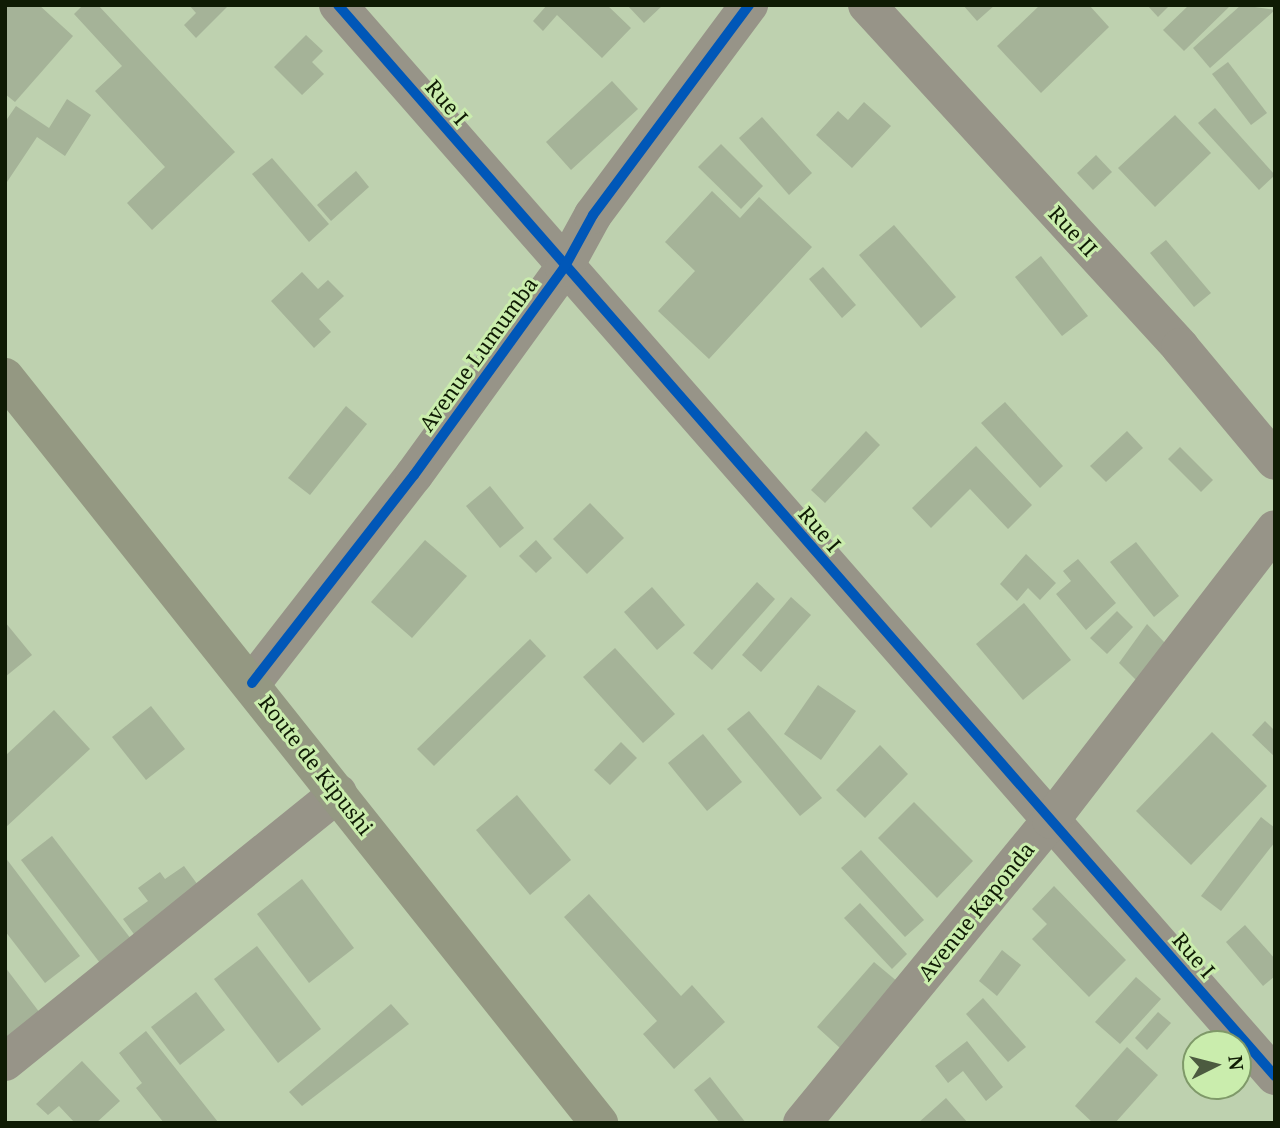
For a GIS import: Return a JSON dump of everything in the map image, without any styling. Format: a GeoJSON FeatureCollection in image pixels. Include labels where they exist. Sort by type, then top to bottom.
{"type":"FeatureCollection","features":[{"type":"Feature","properties":{"kind":"highway","name":"Route de Kipushi"},"geometry":{"type":"LineString","coordinates":[[5,377],[252,683],[599,1123]]}},
{"type":"Feature","properties":{"kind":"street","name":"Rue I"},"geometry":{"type":"LineString","coordinates":[[338,5],[564,268],[1275,1076]]}},
{"type":"Feature","properties":{"kind":"street","name":"Avenue Lumumba"},"geometry":{"type":"LineString","coordinates":[[252,683],[414,475],[564,268],[593,215],[749,5]]}},
{"type":"Feature","properties":{"kind":"street","name":"Rue II"},"geometry":{"type":"LineString","coordinates":[[867,5],[1180,347],[1275,461]]}},
{"type":"Feature","properties":{"kind":"street","name":"Avenue Kaponda"},"geometry":{"type":"LineString","coordinates":[[802,1123],[1051,820],[1275,529]]}},
{"type":"Feature","properties":{"kind":"street"},"geometry":{"type":"LineString","coordinates":[[5,1062],[338,793]]}},
{"type":"Feature","properties":{"kind":"building"},"geometry":{"type":"Polygon","coordinates":[[[5,5],[39,5],[73,36],[15,102],[5,94],[5,5]]]}},
{"type":"Feature","properties":{"kind":"building"},"geometry":{"type":"Polygon","coordinates":[[[83,5],[98,5],[235,152],[152,230],[127,203],[165,167],[95,91],[122,66],[74,14],[83,5]]]}},
{"type":"Feature","properties":{"kind":"building"},"geometry":{"type":"Polygon","coordinates":[[[189,5],[229,5],[196,38],[184,25],[196,13],[189,5]]]}},
{"type":"Feature","properties":{"kind":"building"},"geometry":{"type":"Polygon","coordinates":[[[547,5],[607,5],[631,28],[602,58],[557,15],[543,31],[533,21],[547,5]]]}},
{"type":"Feature","properties":{"kind":"building"},"geometry":{"type":"Polygon","coordinates":[[[627,5],[663,5],[644,23],[627,5]]]}},
{"type":"Feature","properties":{"kind":"building"},"geometry":{"type":"Polygon","coordinates":[[[963,5],[995,5],[977,21],[963,5]]]}},
{"type":"Feature","properties":{"kind":"building"},"geometry":{"type":"Polygon","coordinates":[[[1040,5],[1089,5],[1109,27],[1041,93],[997,46],[1040,5]]]}},
{"type":"Feature","properties":{"kind":"building"},"geometry":{"type":"Polygon","coordinates":[[[1147,5],[1170,5],[1158,17],[1147,5]]]}},
{"type":"Feature","properties":{"kind":"building"},"geometry":{"type":"Polygon","coordinates":[[[1189,5],[1231,5],[1184,51],[1163,30],[1189,5]]]}},
{"type":"Feature","properties":{"kind":"building"},"geometry":{"type":"Polygon","coordinates":[[[1241,5],[1275,10],[1210,68],[1193,48],[1241,5]]]}},
{"type":"Feature","properties":{"kind":"building"},"geometry":{"type":"Polygon","coordinates":[[[306,35],[323,51],[312,62],[324,74],[302,95],[274,67],[306,35]]]}},
{"type":"Feature","properties":{"kind":"building"},"geometry":{"type":"Polygon","coordinates":[[[1228,62],[1267,113],[1251,125],[1212,74],[1228,62]]]}},
{"type":"Feature","properties":{"kind":"building"},"geometry":{"type":"Polygon","coordinates":[[[612,81],[638,109],[571,170],[546,142],[612,81]]]}},
{"type":"Feature","properties":{"kind":"building"},"geometry":{"type":"Polygon","coordinates":[[[67,99],[91,115],[65,156],[37,137],[5,185],[5,122],[16,106],[49,128],[67,99]]]}},
{"type":"Feature","properties":{"kind":"building"},"geometry":{"type":"Polygon","coordinates":[[[864,102],[891,126],[852,168],[816,135],[838,111],[848,120],[864,102]]]}},
{"type":"Feature","properties":{"kind":"building"},"geometry":{"type":"Polygon","coordinates":[[[1215,108],[1275,175],[1259,190],[1198,123],[1215,108]]]}},
{"type":"Feature","properties":{"kind":"building"},"geometry":{"type":"Polygon","coordinates":[[[1175,115],[1211,153],[1155,207],[1118,168],[1175,115]]]}},
{"type":"Feature","properties":{"kind":"building"},"geometry":{"type":"Polygon","coordinates":[[[762,117],[812,173],[789,195],[739,138],[762,117]]]}},
{"type":"Feature","properties":{"kind":"building"},"geometry":{"type":"Polygon","coordinates":[[[721,144],[763,186],[741,209],[698,167],[721,144]]]}},
{"type":"Feature","properties":{"kind":"building"},"geometry":{"type":"Polygon","coordinates":[[[1096,155],[1112,172],[1093,190],[1077,173],[1096,155]]]}},
{"type":"Feature","properties":{"kind":"building"},"geometry":{"type":"Polygon","coordinates":[[[272,158],[329,224],[309,242],[252,174],[272,158]]]}},
{"type":"Feature","properties":{"kind":"building"},"geometry":{"type":"Polygon","coordinates":[[[356,171],[369,187],[331,221],[317,205],[356,171]]]}},
{"type":"Feature","properties":{"kind":"building"},"geometry":{"type":"Polygon","coordinates":[[[712,191],[740,218],[759,197],[812,247],[709,359],[658,311],[695,271],[665,242],[712,191]]]}},
{"type":"Feature","properties":{"kind":"building"},"geometry":{"type":"Polygon","coordinates":[[[894,225],[956,297],[921,328],[859,255],[894,225]]]}},
{"type":"Feature","properties":{"kind":"building"},"geometry":{"type":"Polygon","coordinates":[[[1166,240],[1211,293],[1194,307],[1150,253],[1166,240]]]}},
{"type":"Feature","properties":{"kind":"building"},"geometry":{"type":"Polygon","coordinates":[[[1041,256],[1088,316],[1062,336],[1015,277],[1041,256]]]}},
{"type":"Feature","properties":{"kind":"building"},"geometry":{"type":"Polygon","coordinates":[[[823,267],[856,305],[842,318],[809,279],[823,267]]]}},
{"type":"Feature","properties":{"kind":"building"},"geometry":{"type":"Polygon","coordinates":[[[302,272],[318,289],[328,280],[344,296],[319,319],[331,332],[314,348],[271,301],[302,272]]]}},
{"type":"Feature","properties":{"kind":"building"},"geometry":{"type":"Polygon","coordinates":[[[1005,402],[1063,466],[1040,488],[981,423],[1005,402]]]}},
{"type":"Feature","properties":{"kind":"building"},"geometry":{"type":"Polygon","coordinates":[[[346,406],[367,424],[310,495],[288,478],[346,406]]]}},
{"type":"Feature","properties":{"kind":"building"},"geometry":{"type":"Polygon","coordinates":[[[866,431],[880,445],[825,503],[811,490],[866,431]]]}},
{"type":"Feature","properties":{"kind":"building"},"geometry":{"type":"Polygon","coordinates":[[[1127,431],[1143,448],[1106,482],[1090,466],[1127,431]]]}},
{"type":"Feature","properties":{"kind":"building"},"geometry":{"type":"Polygon","coordinates":[[[976,446],[1032,505],[1008,529],[970,489],[931,528],[912,508],[976,446]]]}},
{"type":"Feature","properties":{"kind":"building"},"geometry":{"type":"Polygon","coordinates":[[[1180,447],[1213,480],[1201,492],[1168,459],[1180,447]]]}},
{"type":"Feature","properties":{"kind":"building"},"geometry":{"type":"Polygon","coordinates":[[[490,486],[524,528],[500,548],[466,506],[490,486]]]}},
{"type":"Feature","properties":{"kind":"building"},"geometry":{"type":"Polygon","coordinates":[[[590,503],[624,538],[587,574],[553,539],[590,503]]]}},
{"type":"Feature","properties":{"kind":"building"},"geometry":{"type":"Polygon","coordinates":[[[425,540],[467,576],[412,638],[371,602],[425,540]]]}},
{"type":"Feature","properties":{"kind":"building"},"geometry":{"type":"Polygon","coordinates":[[[536,540],[552,558],[536,573],[519,556],[536,540]]]}},
{"type":"Feature","properties":{"kind":"building"},"geometry":{"type":"Polygon","coordinates":[[[1136,542],[1179,596],[1154,617],[1110,562],[1136,542]]]}},
{"type":"Feature","properties":{"kind":"building"},"geometry":{"type":"Polygon","coordinates":[[[1026,554],[1056,583],[1040,600],[1028,588],[1017,601],[1000,584],[1026,554]]]}},
{"type":"Feature","properties":{"kind":"building"},"geometry":{"type":"Polygon","coordinates":[[[1078,559],[1116,603],[1086,630],[1056,594],[1071,581],[1063,571],[1078,559]]]}},
{"type":"Feature","properties":{"kind":"building"},"geometry":{"type":"Polygon","coordinates":[[[757,582],[775,599],[712,670],[693,653],[757,582]]]}},
{"type":"Feature","properties":{"kind":"building"},"geometry":{"type":"Polygon","coordinates":[[[652,587],[685,625],[657,650],[624,612],[652,587]]]}},
{"type":"Feature","properties":{"kind":"building"},"geometry":{"type":"Polygon","coordinates":[[[791,597],[811,615],[761,672],[742,655],[791,597]]]}},
{"type":"Feature","properties":{"kind":"building"},"geometry":{"type":"Polygon","coordinates":[[[1024,603],[1071,660],[1023,700],[976,644],[1024,603]]]}},
{"type":"Feature","properties":{"kind":"building"},"geometry":{"type":"Polygon","coordinates":[[[1117,611],[1133,627],[1107,654],[1090,638],[1117,611]]]}},
{"type":"Feature","properties":{"kind":"building"},"geometry":{"type":"Polygon","coordinates":[[[5,622],[32,655],[5,677],[5,622]]]}},
{"type":"Feature","properties":{"kind":"building"},"geometry":{"type":"Polygon","coordinates":[[[1147,624],[1165,643],[1140,684],[1119,663],[1147,624]]]}},
{"type":"Feature","properties":{"kind":"building"},"geometry":{"type":"Polygon","coordinates":[[[530,639],[546,656],[434,766],[417,749],[530,639]]]}},
{"type":"Feature","properties":{"kind":"building"},"geometry":{"type":"Polygon","coordinates":[[[615,648],[675,714],[643,743],[583,677],[615,648]]]}},
{"type":"Feature","properties":{"kind":"building"},"geometry":{"type":"Polygon","coordinates":[[[818,685],[856,711],[821,760],[784,734],[818,685]]]}},
{"type":"Feature","properties":{"kind":"building"},"geometry":{"type":"Polygon","coordinates":[[[151,706],[185,749],[146,780],[112,737],[151,706]]]}},
{"type":"Feature","properties":{"kind":"building"},"geometry":{"type":"Polygon","coordinates":[[[54,710],[90,749],[5,828],[5,756],[54,710]]]}},
{"type":"Feature","properties":{"kind":"building"},"geometry":{"type":"Polygon","coordinates":[[[749,711],[822,798],[800,816],[727,729],[749,711]]]}},
{"type":"Feature","properties":{"kind":"building"},"geometry":{"type":"Polygon","coordinates":[[[1265,721],[1275,731],[1275,757],[1252,735],[1265,721]]]}},
{"type":"Feature","properties":{"kind":"building"},"geometry":{"type":"Polygon","coordinates":[[[1212,732],[1267,786],[1191,865],[1136,811],[1212,732]]]}},
{"type":"Feature","properties":{"kind":"building"},"geometry":{"type":"Polygon","coordinates":[[[703,734],[742,782],[707,811],[668,763],[703,734]]]}},
{"type":"Feature","properties":{"kind":"building"},"geometry":{"type":"Polygon","coordinates":[[[621,742],[637,758],[610,785],[594,770],[621,742]]]}},
{"type":"Feature","properties":{"kind":"building"},"geometry":{"type":"Polygon","coordinates":[[[880,745],[908,774],[865,818],[836,790],[880,745]]]}},
{"type":"Feature","properties":{"kind":"building"},"geometry":{"type":"Polygon","coordinates":[[[517,795],[571,860],[530,895],[476,830],[517,795]]]}},
{"type":"Feature","properties":{"kind":"building"},"geometry":{"type":"Polygon","coordinates":[[[914,802],[973,861],[937,898],[878,838],[914,802]]]}},
{"type":"Feature","properties":{"kind":"building"},"geometry":{"type":"Polygon","coordinates":[[[1261,817],[1275,828],[1275,842],[1221,911],[1201,896],[1261,817]]]}},
{"type":"Feature","properties":{"kind":"building"},"geometry":{"type":"Polygon","coordinates":[[[52,836],[131,939],[100,963],[21,860],[52,836]]]}},
{"type":"Feature","properties":{"kind":"building"},"geometry":{"type":"Polygon","coordinates":[[[861,850],[924,920],[905,937],[841,868],[861,850]]]}},
{"type":"Feature","properties":{"kind":"building"},"geometry":{"type":"Polygon","coordinates":[[[5,857],[80,956],[45,983],[5,931],[5,857]]]}},
{"type":"Feature","properties":{"kind":"building"},"geometry":{"type":"Polygon","coordinates":[[[184,866],[206,896],[141,944],[123,919],[148,901],[138,888],[160,872],[165,879],[184,866]]]}},
{"type":"Feature","properties":{"kind":"building"},"geometry":{"type":"Polygon","coordinates":[[[302,879],[354,948],[309,983],[257,914],[302,879]]]}},
{"type":"Feature","properties":{"kind":"building"},"geometry":{"type":"Polygon","coordinates":[[[1054,886],[1126,960],[1089,997],[1032,939],[1047,924],[1032,909],[1054,886]]]}},
{"type":"Feature","properties":{"kind":"building"},"geometry":{"type":"Polygon","coordinates":[[[589,894],[681,996],[692,985],[725,1022],[674,1069],[643,1034],[657,1021],[564,917],[589,894]]]}},
{"type":"Feature","properties":{"kind":"building"},"geometry":{"type":"Polygon","coordinates":[[[860,903],[907,954],[892,969],[844,918],[860,903]]]}},
{"type":"Feature","properties":{"kind":"building"},"geometry":{"type":"Polygon","coordinates":[[[1245,925],[1275,959],[1275,976],[1263,986],[1226,942],[1245,925]]]}},
{"type":"Feature","properties":{"kind":"building"},"geometry":{"type":"Polygon","coordinates":[[[257,946],[321,1029],[278,1063],[214,979],[257,946]]]}},
{"type":"Feature","properties":{"kind":"building"},"geometry":{"type":"Polygon","coordinates":[[[1002,950],[1021,965],[997,996],[979,981],[1002,950]]]}},
{"type":"Feature","properties":{"kind":"building"},"geometry":{"type":"Polygon","coordinates":[[[874,962],[898,982],[840,1048],[817,1027],[874,962]]]}},
{"type":"Feature","properties":{"kind":"building"},"geometry":{"type":"Polygon","coordinates":[[[5,967],[40,1013],[5,1039],[5,967]]]}},
{"type":"Feature","properties":{"kind":"building"},"geometry":{"type":"Polygon","coordinates":[[[1136,977],[1161,999],[1120,1044],[1095,1022],[1136,977]]]}},
{"type":"Feature","properties":{"kind":"building"},"geometry":{"type":"Polygon","coordinates":[[[196,992],[225,1030],[180,1065],[151,1027],[196,992]]]}},
{"type":"Feature","properties":{"kind":"building"},"geometry":{"type":"Polygon","coordinates":[[[983,998],[1026,1047],[1008,1062],[966,1014],[983,998]]]}},
{"type":"Feature","properties":{"kind":"building"},"geometry":{"type":"Polygon","coordinates":[[[391,1004],[409,1024],[302,1106],[289,1092],[391,1004]]]}},
{"type":"Feature","properties":{"kind":"building"},"geometry":{"type":"Polygon","coordinates":[[[1158,1012],[1171,1023],[1147,1050],[1135,1038],[1158,1012]]]}},
{"type":"Feature","properties":{"kind":"building"},"geometry":{"type":"Polygon","coordinates":[[[146,1031],[218,1122],[164,1123],[136,1088],[142,1083],[119,1053],[146,1031]]]}},
{"type":"Feature","properties":{"kind":"building"},"geometry":{"type":"Polygon","coordinates":[[[967,1041],[1003,1087],[986,1101],[963,1071],[948,1083],[935,1066],[967,1041]]]}},
{"type":"Feature","properties":{"kind":"building"},"geometry":{"type":"Polygon","coordinates":[[[1127,1047],[1158,1075],[1115,1123],[1093,1123],[1075,1106],[1127,1047]]]}},
{"type":"Feature","properties":{"kind":"building"},"geometry":{"type":"Polygon","coordinates":[[[82,1061],[120,1101],[96,1123],[75,1123],[59,1106],[48,1115],[36,1104],[82,1061]]]}},
{"type":"Feature","properties":{"kind":"building"},"geometry":{"type":"Polygon","coordinates":[[[710,1077],[746,1123],[720,1123],[694,1090],[710,1077]]]}},
{"type":"Feature","properties":{"kind":"building"},"geometry":{"type":"Polygon","coordinates":[[[946,1098],[968,1123],[918,1123],[946,1098]]]}},
{"type":"Feature","properties":{"kind":"cycle path"},"geometry":{"type":"LineString","coordinates":[[338,5],[1275,1076]]}},
{"type":"Feature","properties":{"kind":"cycle path"},"geometry":{"type":"LineString","coordinates":[[252,683],[414,475],[564,268],[593,215],[749,5]]}}]}
